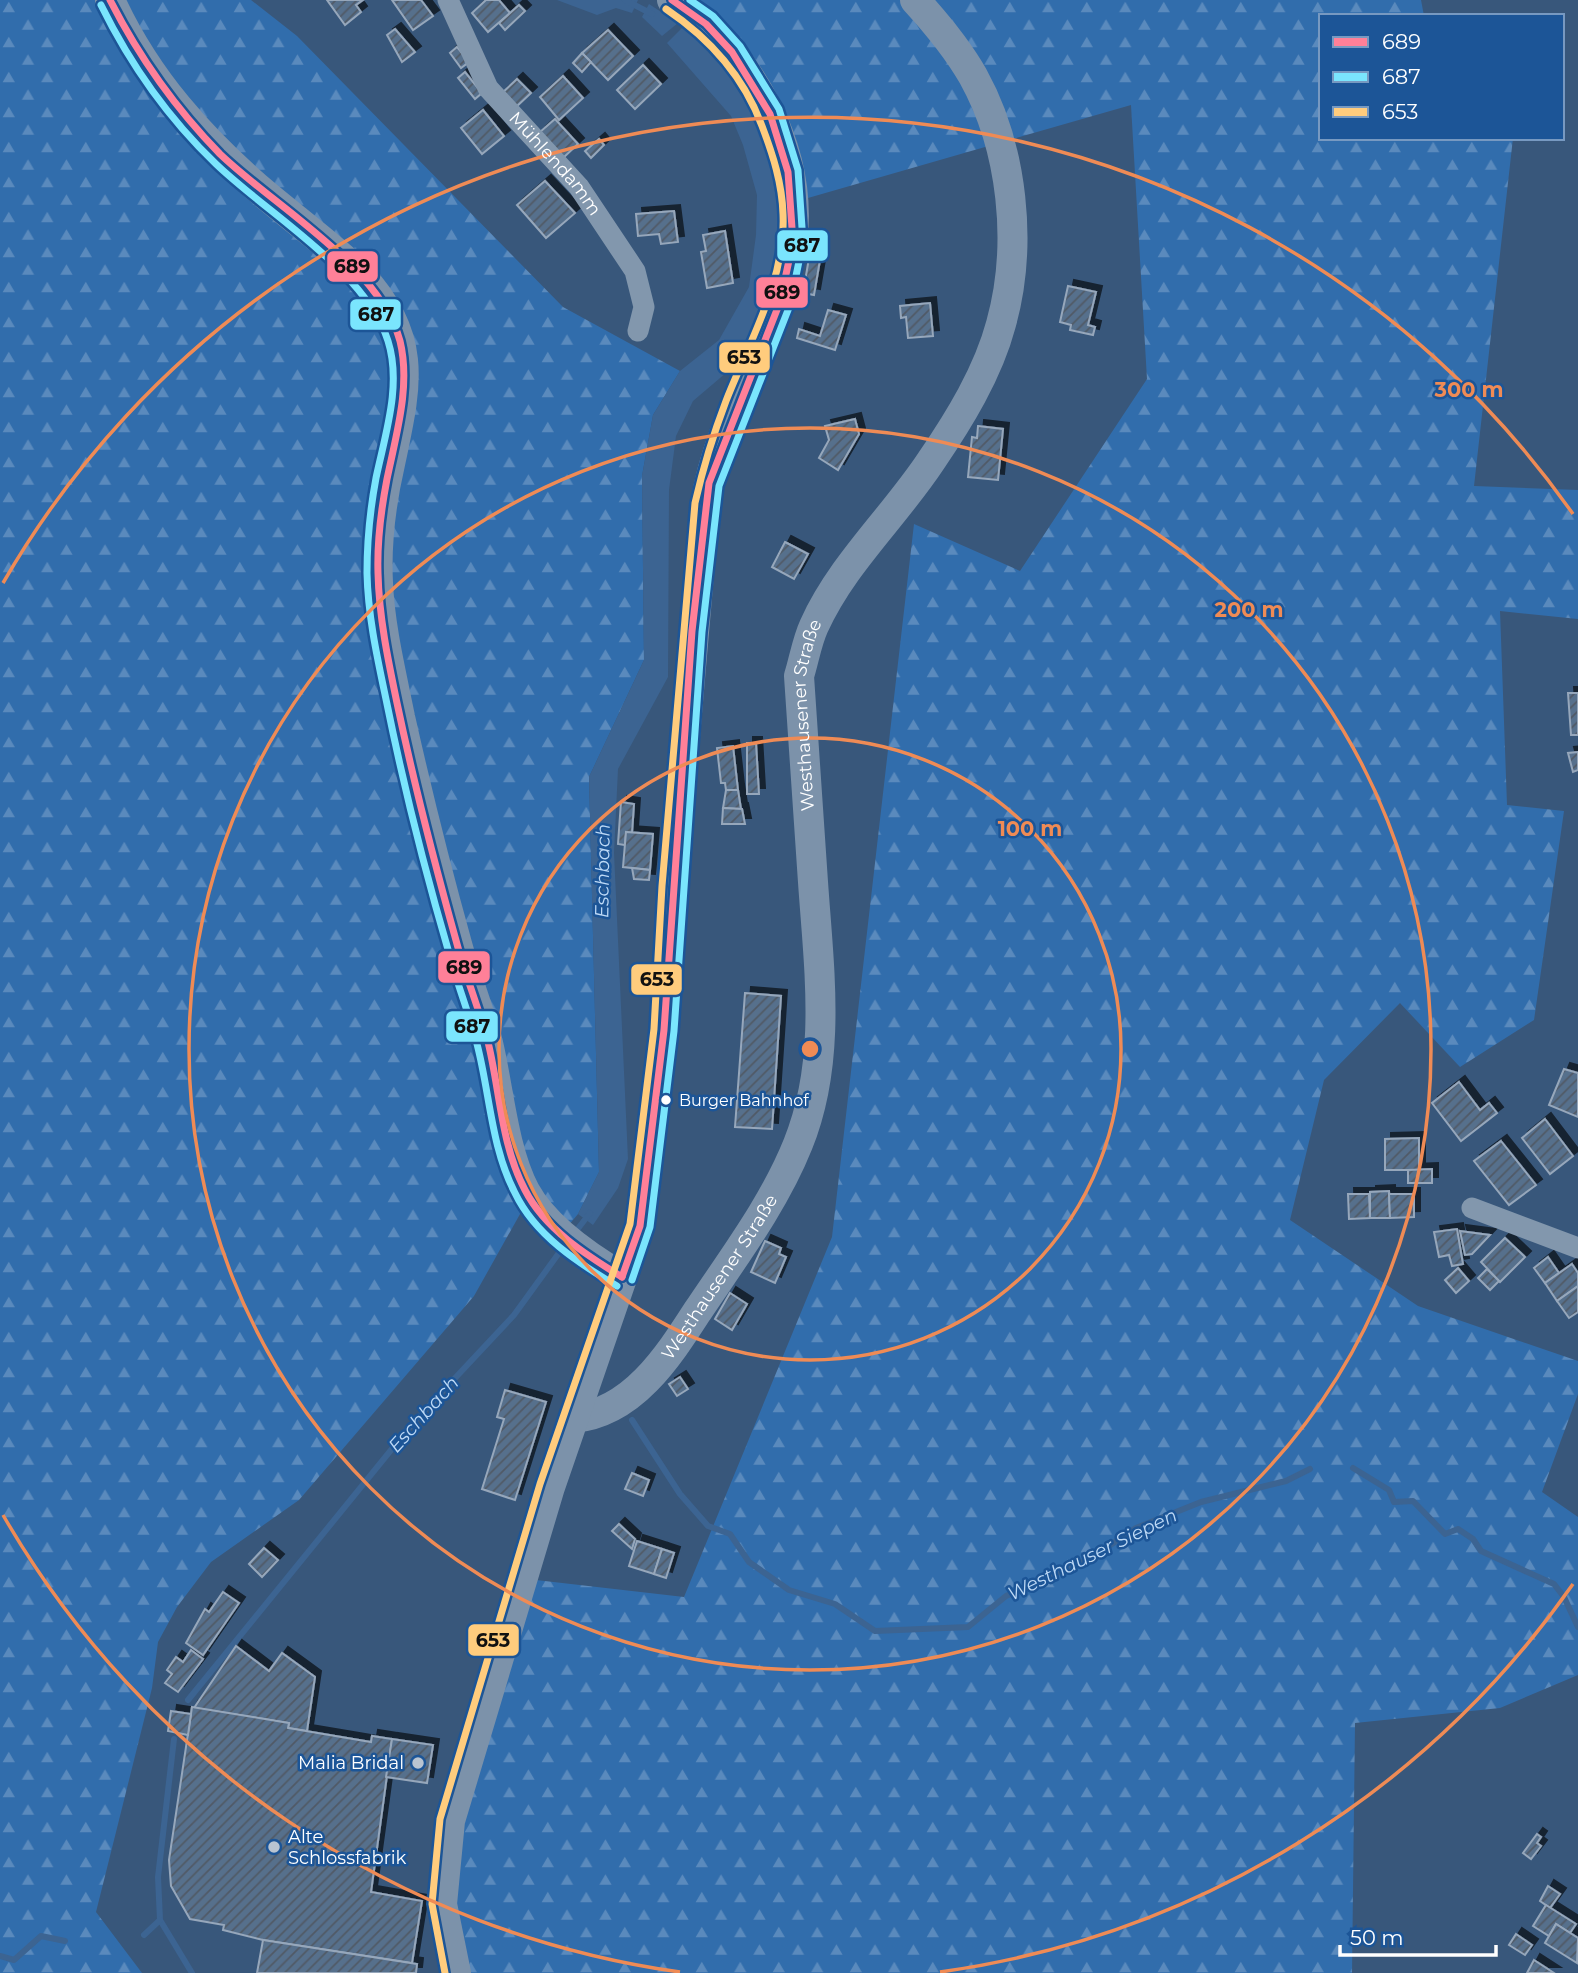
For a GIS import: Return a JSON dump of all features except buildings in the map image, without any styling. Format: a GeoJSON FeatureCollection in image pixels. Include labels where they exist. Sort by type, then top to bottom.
{"type":"FeatureCollection","features":[{"type":"Feature","properties":{"kind":"main road"},"geometry":{"type":"LineString","coordinates":[[110,0],[135,49],[177,108],[236,169],[358,272],[381,299],[395,328],[406,384],[381,509],[377,569],[382,629],[411,766],[457,946],[487,1041],[517,1172],[529,1197],[570,1239],[622,1277]]}},
{"type":"Feature","properties":{"kind":"main road"},"geometry":{"type":"LineString","coordinates":[[456,1973],[442,1904],[450,1821],[530,1550],[640,1226],[664,1030],[672,887],[705,505],[715,461],[780,302],[793,242],[793,210],[788,172],[770,114],[732,52],[706,24],[672,0]]}},
{"type":"Feature","properties":{"kind":"main road","name":"Westhausener Straße"},"geometry":{"type":"LineString","coordinates":[[573,1418],[603,1413],[621,1402],[665,1358],[764,1211],[797,1147],[816,1074],[821,1002],[799,676],[814,625],[862,548],[929,464],[950,432],[978,383],[1001,325],[1010,278],[1011,223],[1008,179],[1001,146],[974,77],[948,37],[915,0]]}},
{"type":"Feature","properties":{"kind":"street","name":"Mühlendamm"},"geometry":{"type":"LineString","coordinates":[[448,0],[488,88],[579,187],[635,271],[644,307],[638,331]]}},
{"type":"Feature","properties":{"kind":"street"},"geometry":{"type":"LineString","coordinates":[[1472,1208],[1578,1248]]}},
{"type":"Feature","properties":{"kind":"green space"},"geometry":{"type":"Polygon","coordinates":[[[0,0],[251,0],[297,36],[563,307],[680,371],[653,415],[642,476],[644,660],[589,777],[599,1172],[578,1214],[562,1233],[529,1198],[474,1296],[299,1500],[211,1562],[177,1607],[158,1642],[152,1688],[96,1912],[142,1973],[0,1973],[0,0]]]}},
{"type":"Feature","properties":{"kind":"green space"},"geometry":{"type":"Polygon","coordinates":[[[693,0],[1421,0],[1424,14],[1319,14],[1319,140],[1513,140],[1474,486],[1578,490],[1578,619],[1500,611],[1507,805],[1564,811],[1534,1020],[1460,1067],[1400,1003],[1324,1080],[1290,1220],[1418,1306],[1578,1361],[1578,1394],[1542,1492],[1578,1517],[1578,1675],[1500,1708],[1355,1723],[1352,1973],[469,1973],[452,1923],[452,1861],[536,1580],[684,1597],[832,1237],[914,524],[1020,571],[1147,379],[1131,105],[801,200],[693,0]]]}},
{"type":"Feature","properties":{"kind":"water"},"geometry":{"type":"Polygon","coordinates":[[[557,0],[638,0],[632,13],[616,8],[597,15],[557,0]]]}},
{"type":"Feature","properties":{"kind":"water"},"geometry":{"type":"Polygon","coordinates":[[[649,4],[678,23],[662,36],[642,17],[649,4]]]}},
{"type":"Feature","properties":{"kind":"water"},"geometry":{"type":"Polygon","coordinates":[[[684,26],[725,70],[751,111],[770,163],[779,215],[775,260],[758,316],[733,367],[693,401],[676,436],[669,490],[668,677],[618,769],[614,853],[628,1159],[618,1188],[593,1225],[578,1214],[599,1172],[589,777],[644,660],[642,476],[653,415],[680,371],[719,340],[749,287],[756,235],[757,195],[743,145],[731,116],[667,43],[684,26]]]}},
{"type":"Feature","properties":{"kind":"waterway","name":"Eschbach"},"geometry":{"type":"LineString","coordinates":[[625,0],[652,14]]}},
{"type":"Feature","properties":{"kind":"waterway","name":"Eschbach"},"geometry":{"type":"LineString","coordinates":[[573,1235],[590,1213]]}},
{"type":"Feature","properties":{"kind":"waterway","name":"Eschbach"},"geometry":{"type":"LineString","coordinates":[[188,1700],[413,1423],[514,1315],[564,1246]]}},
{"type":"Feature","properties":{"kind":"waterway","name":"Westhauser Siepen"},"geometry":{"type":"LineString","coordinates":[[632,1420],[680,1494],[708,1526],[730,1534],[749,1562],[789,1590],[835,1604],[875,1631],[968,1627],[1006,1596],[1089,1559],[1136,1528],[1201,1502],[1286,1481],[1310,1469]]}},
{"type":"Feature","properties":{"kind":"waterway","name":"Westhauser Siepen"},"geometry":{"type":"LineString","coordinates":[[1353,1468],[1389,1490],[1394,1502],[1413,1501],[1445,1534],[1458,1529],[1473,1539],[1481,1551],[1554,1584],[1564,1597],[1578,1627]]}},
{"type":"Feature","properties":{"kind":"waterway","name":"Eschbach"},"geometry":{"type":"LineString","coordinates":[[174,1739],[158,1877],[160,1920],[192,1973]]}},
{"type":"Feature","properties":{"kind":"waterway"},"geometry":{"type":"LineString","coordinates":[[144,1935],[160,1920]]}},
{"type":"Feature","properties":{"kind":"waterway"},"geometry":{"type":"LineString","coordinates":[[0,1956],[14,1960],[41,1936],[65,1941]]}},
{"type":"Feature","properties":{"kind":"transit line","name":"689"},"geometry":{"type":"LineString","coordinates":[[110,0],[146,62],[188,119],[220,154],[349,263],[389,314],[400,341],[403,393],[381,514],[378,573],[384,638],[410,764],[457,944],[488,1042],[506,1136],[517,1173],[533,1204],[555,1229],[622,1277]]}},
{"type":"Feature","properties":{"kind":"transit line","name":"689"},"geometry":{"type":"LineString","coordinates":[[622,1277],[640,1226],[664,1030],[692,631],[709,483],[780,302],[793,242],[788,172],[770,114],[732,52],[706,24],[672,0]]}},
{"type":"Feature","properties":{"kind":"transit line","name":"687"},"geometry":{"type":"LineString","coordinates":[[632,1280],[650,1227],[674,1031],[702,632],[719,486],[790,305],[803,242],[798,170],[779,109],[740,46],[713,16],[690,0]]}},
{"type":"Feature","properties":{"kind":"transit line","name":"687"},"geometry":{"type":"LineString","coordinates":[[101,5],[137,69],[182,128],[216,164],[338,268],[376,315],[388,341],[392,358],[393,392],[376,478],[368,537],[369,606],[394,735],[423,860],[477,1044],[496,1139],[515,1193],[534,1222],[559,1247],[617,1286]]}},
{"type":"Feature","properties":{"kind":"transit line","name":"653"},"geometry":{"type":"LineString","coordinates":[[445,1973],[432,1904],[440,1819],[540,1484],[630,1224],[654,1029],[662,886],[695,503],[721,414],[772,287],[782,239],[783,214],[779,180],[754,108],[735,75],[711,46],[666,9]]}},
{"type":"Feature","properties":{"kind":"place","name":"Burger Bahnhof"},"geometry":{"type":"Point","coordinates":[666,1100]}},
{"type":"Feature","properties":{"kind":"place","name":"Malia Bridal"},"geometry":{"type":"Point","coordinates":[418,1763]}},
{"type":"Feature","properties":{"kind":"place","name":"Alte Schlossfabrik"},"geometry":{"type":"Point","coordinates":[274,1847]}}]}
